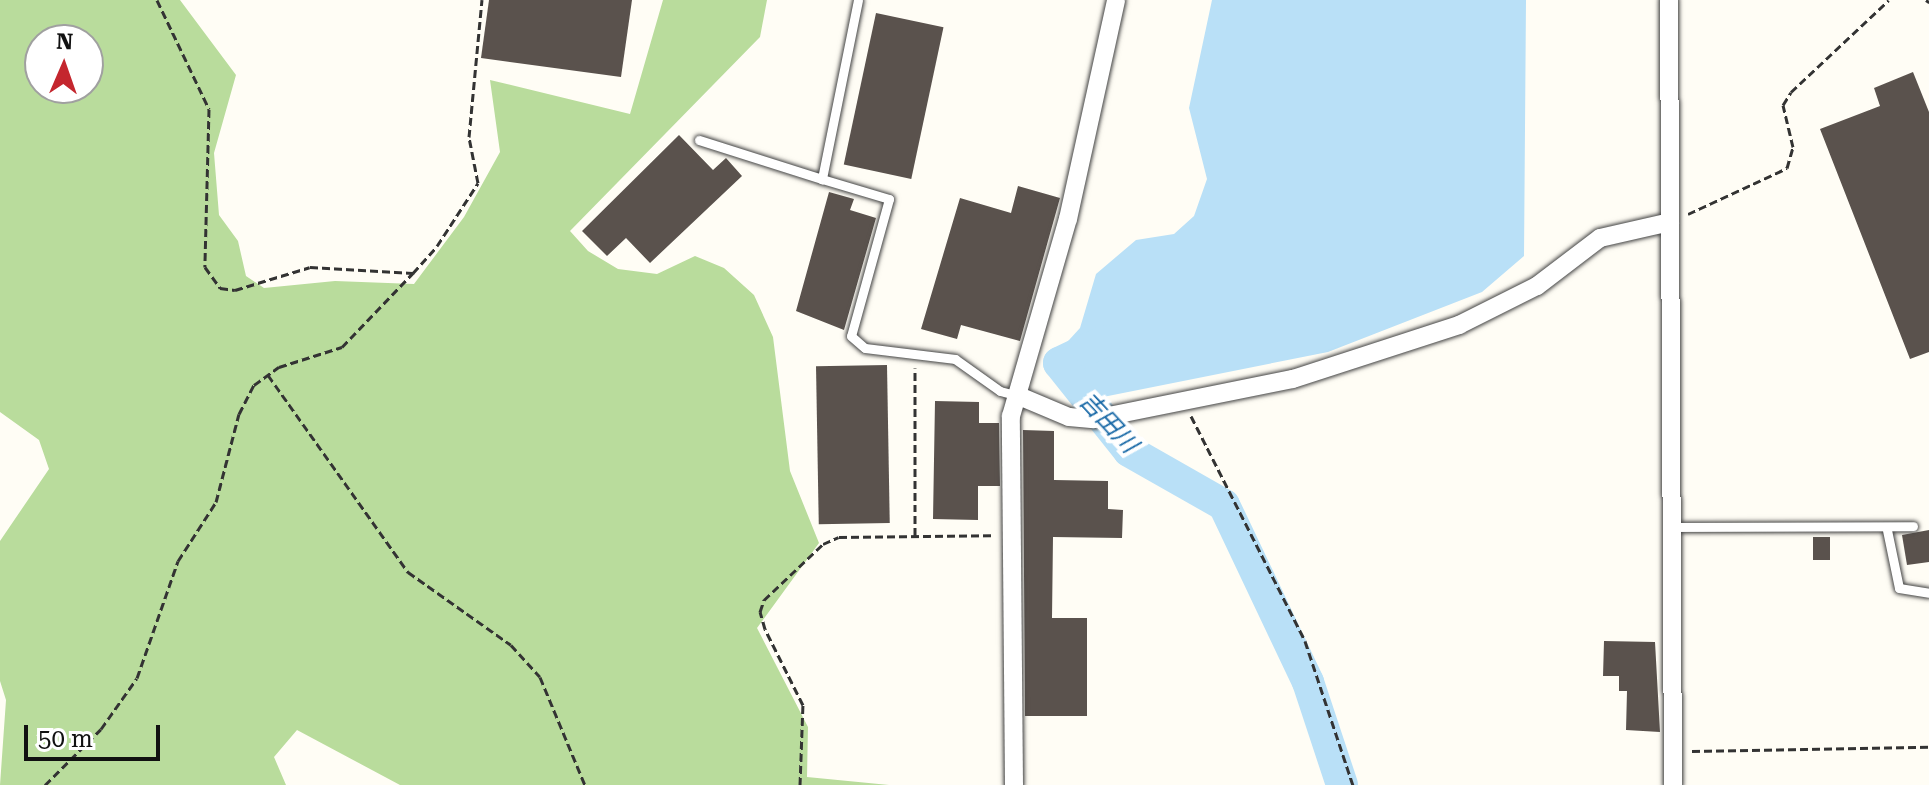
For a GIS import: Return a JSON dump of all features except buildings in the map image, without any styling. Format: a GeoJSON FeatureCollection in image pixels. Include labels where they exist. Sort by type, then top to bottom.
{"type":"FeatureCollection","features":[{"type":"Feature","properties":{"kind":"street"},"geometry":{"type":"LineString","coordinates":[[1014,785],[1011,416],[1068,219],[1116,0]]}},
{"type":"Feature","properties":{"kind":"street"},"geometry":{"type":"LineString","coordinates":[[1669,0],[1673,785]]}},
{"type":"Feature","properties":{"kind":"street"},"geometry":{"type":"LineString","coordinates":[[1019,396],[1069,417],[1094,419],[1185,404],[1381,354],[1537,286],[1600,238],[1670,222]]}},
{"type":"Feature","properties":{"kind":"lane"},"geometry":{"type":"LineString","coordinates":[[822,179],[858,0]]}},
{"type":"Feature","properties":{"kind":"lane"},"geometry":{"type":"LineString","coordinates":[[699,140],[889,199],[851,336],[865,348],[955,359],[1000,391],[1019,396]]}},
{"type":"Feature","properties":{"kind":"lane"},"geometry":{"type":"LineString","coordinates":[[1670,527],[1887,530],[1913,526]]}},
{"type":"Feature","properties":{"kind":"lane"},"geometry":{"type":"LineString","coordinates":[[1887,530],[1899,588],[1929,593]]}},
{"type":"Feature","properties":{"kind":"path"},"geometry":{"type":"LineString","coordinates":[[157,0],[209,109],[204,254],[211,279],[220,288],[250,290],[310,267],[413,273]]}},
{"type":"Feature","properties":{"kind":"path"},"geometry":{"type":"LineString","coordinates":[[45,785],[101,729],[137,678],[178,561],[216,502],[245,399],[268,374],[342,347],[413,273],[478,183],[469,137],[482,0]]}},
{"type":"Feature","properties":{"kind":"path"},"geometry":{"type":"LineString","coordinates":[[1670,222],[1787,168],[1793,147],[1783,105],[1791,92],[1889,0]]}},
{"type":"Feature","properties":{"kind":"path"},"geometry":{"type":"LineString","coordinates":[[915,355],[915,536]]}},
{"type":"Feature","properties":{"kind":"path"},"geometry":{"type":"LineString","coordinates":[[268,374],[408,572],[511,645],[540,677],[585,785]]}},
{"type":"Feature","properties":{"kind":"path"},"geometry":{"type":"LineString","coordinates":[[1185,404],[1305,641],[1353,785]]}},
{"type":"Feature","properties":{"kind":"path"},"geometry":{"type":"LineString","coordinates":[[800,785],[803,705],[765,629],[760,612],[764,600],[831,541],[1012,534]]}},
{"type":"Feature","properties":{"kind":"path"},"geometry":{"type":"LineString","coordinates":[[1672,752],[1929,747]]}},
{"type":"Feature","properties":{"kind":"green space"},"geometry":{"type":"Polygon","coordinates":[[[0,0],[180,0],[236,75],[214,153],[219,215],[238,241],[246,276],[264,288],[335,281],[414,284],[464,217],[500,152],[490,80],[630,114],[663,0],[767,0],[760,37],[570,231],[588,251],[618,269],[657,274],[695,256],[724,268],[754,295],[773,337],[790,471],[819,543],[757,628],[808,727],[807,777],[889,785],[400,785],[297,730],[274,757],[286,785],[0,785],[6,700],[0,681],[0,541],[49,469],[39,440],[0,412],[0,0]]]}},
{"type":"Feature","properties":{"kind":"water"},"geometry":{"type":"Polygon","coordinates":[[[1212,0],[1526,0],[1524,256],[1482,292],[1328,352],[1098,398],[1059,351],[1080,328],[1096,274],[1136,240],[1174,234],[1194,216],[1207,179],[1189,108],[1212,0]]]}},
{"type":"Feature","properties":{"kind":"waterway","name":"吉田川"},"geometry":{"type":"LineString","coordinates":[[1105,341],[1059,363],[1129,451],[1224,505],[1308,682],[1342,785]]}}]}
